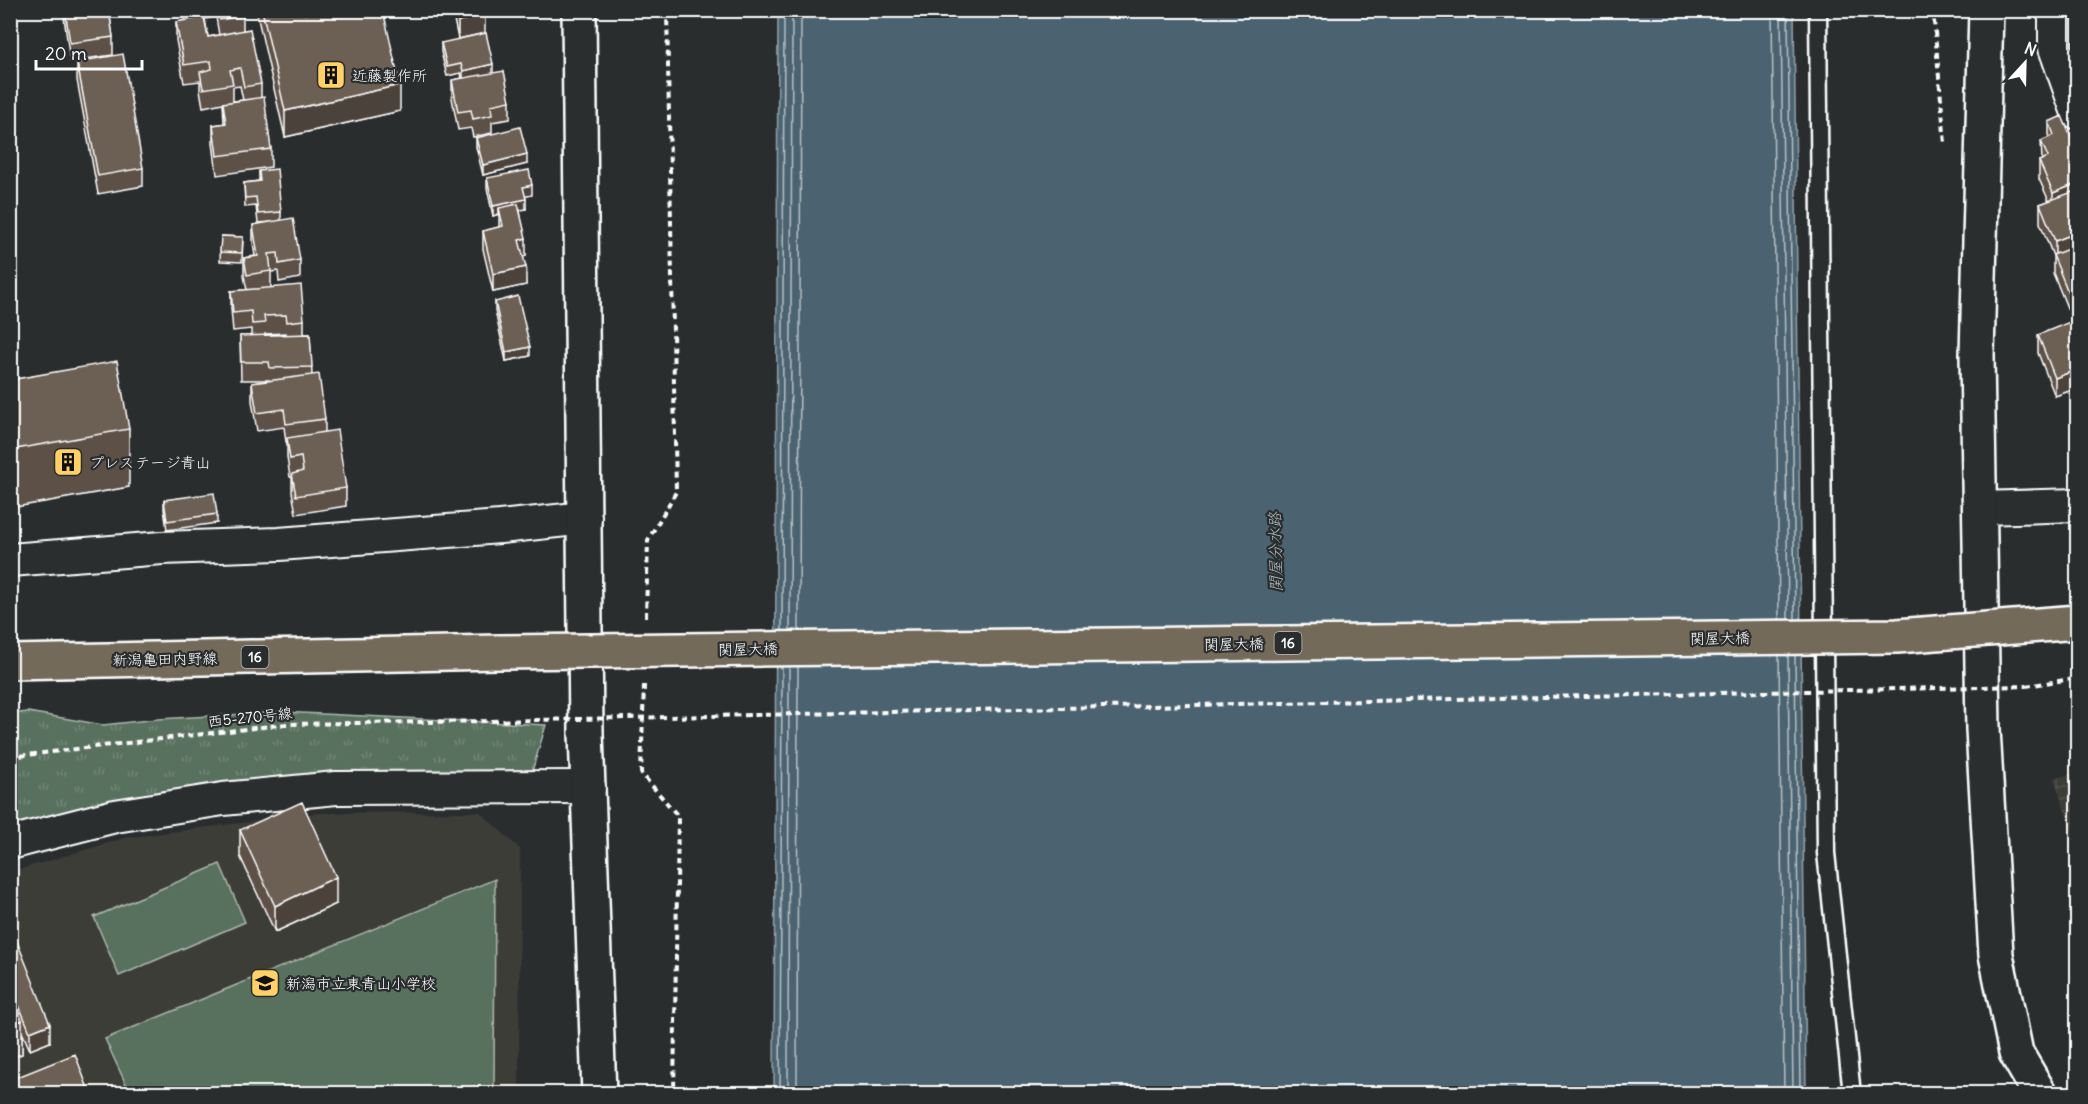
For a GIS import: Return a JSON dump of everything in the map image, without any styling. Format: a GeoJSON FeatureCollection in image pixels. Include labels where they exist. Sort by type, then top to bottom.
{"type":"FeatureCollection","features":[{"type":"Feature","properties":{"kind":"main road","name":"関屋大橋"},"geometry":{"type":"LineString","coordinates":[[499,652],[1897,636],[2078,622]]}},
{"type":"Feature","properties":{"kind":"main road","name":"新潟亀田内野線"},"geometry":{"type":"LineString","coordinates":[[10,662],[499,652]]}},
{"type":"Feature","properties":{"kind":"street"},"geometry":{"type":"LineString","coordinates":[[579,10],[586,733],[599,1094]]}},
{"type":"Feature","properties":{"kind":"street"},"geometry":{"type":"LineString","coordinates":[[1986,10],[1977,355],[1983,729],[1996,955],[2016,1053],[2040,1094]]}},
{"type":"Feature","properties":{"kind":"street"},"geometry":{"type":"LineString","coordinates":[[2055,10],[2055,48],[2078,113]]}},
{"type":"Feature","properties":{"kind":"street"},"geometry":{"type":"LineString","coordinates":[[1980,508],[2078,505]]}},
{"type":"Feature","properties":{"kind":"street"},"geometry":{"type":"LineString","coordinates":[[10,560],[162,548],[290,543],[585,518]]}},
{"type":"Feature","properties":{"kind":"street"},"geometry":{"type":"LineString","coordinates":[[10,843],[115,816],[223,799],[336,788],[588,787]]}},
{"type":"Feature","properties":{"kind":"lane"},"geometry":{"type":"LineString","coordinates":[[1818,10],[1826,853],[1852,1094]]}},
{"type":"Feature","properties":{"kind":"path"},"geometry":{"type":"LineString","coordinates":[[645,621],[648,540],[676,492],[667,10]]}},
{"type":"Feature","properties":{"kind":"path","name":"西5-270号線"},"geometry":{"type":"LineString","coordinates":[[10,757],[287,724],[2026,686],[2078,678]]}},
{"type":"Feature","properties":{"kind":"path"},"geometry":{"type":"LineString","coordinates":[[644,680],[641,773],[678,816],[674,1094]]}},
{"type":"Feature","properties":{"kind":"shaded area"},"geometry":{"type":"Polygon","coordinates":[[[2078,773],[2077,847],[2054,778],[2078,773]]]}},
{"type":"Feature","properties":{"kind":"shaded area","name":"新潟市立東青山小学校"},"geometry":{"type":"Polygon","coordinates":[[[480,812],[520,849],[519,1093],[11,1094],[11,872],[125,838],[317,813],[480,812]]]}},
{"type":"Feature","properties":{"kind":"green space"},"geometry":{"type":"Polygon","coordinates":[[[28,712],[103,725],[158,719],[281,712],[546,725],[530,778],[11,836],[10,714],[28,712]]]}},
{"type":"Feature","properties":{"kind":"green space"},"geometry":{"type":"Polygon","coordinates":[[[220,864],[245,922],[119,976],[94,917],[220,864]]]}},
{"type":"Feature","properties":{"kind":"green space"},"geometry":{"type":"Polygon","coordinates":[[[495,879],[494,1093],[130,1093],[105,1039],[495,879]]]}},
{"type":"Feature","properties":{"kind":"water","name":"関屋分水路"},"geometry":{"type":"Polygon","coordinates":[[[778,11],[1794,11],[1806,1093],[774,1093],[778,11]]]}},
{"type":"Feature","properties":{"kind":"building"},"geometry":{"type":"Polygon","coordinates":[[[65,10],[109,10],[113,37],[70,43],[65,10]]]}},
{"type":"Feature","properties":{"kind":"building"},"geometry":{"type":"Polygon","coordinates":[[[187,10],[202,10],[202,11],[187,13],[187,10]]]}},
{"type":"Feature","properties":{"kind":"building"},"geometry":{"type":"Polygon","coordinates":[[[218,10],[242,10],[243,16],[220,20],[218,10]]]}},
{"type":"Feature","properties":{"kind":"building","name":"近藤製作所"},"geometry":{"type":"Polygon","coordinates":[[[262,10],[304,10],[305,14],[319,10],[383,10],[400,85],[285,111],[262,10]]]}},
{"type":"Feature","properties":{"kind":"building"},"geometry":{"type":"Polygon","coordinates":[[[456,10],[484,10],[485,15],[458,21],[456,10]]]}},
{"type":"Feature","properties":{"kind":"building"},"geometry":{"type":"Polygon","coordinates":[[[204,17],[208,37],[250,29],[261,84],[244,87],[240,68],[230,70],[233,84],[203,89],[200,72],[212,69],[211,61],[184,65],[176,22],[204,17]]]}},
{"type":"Feature","properties":{"kind":"building"},"geometry":{"type":"Polygon","coordinates":[[[486,33],[493,64],[463,71],[461,64],[447,67],[441,43],[486,33]]]}},
{"type":"Feature","properties":{"kind":"building"},"geometry":{"type":"Polygon","coordinates":[[[123,54],[143,168],[98,176],[77,62],[123,54]]]}},
{"type":"Feature","properties":{"kind":"building"},"geometry":{"type":"Polygon","coordinates":[[[504,71],[510,101],[491,105],[492,115],[473,119],[471,110],[458,112],[452,80],[504,71]]]}},
{"type":"Feature","properties":{"kind":"building"},"geometry":{"type":"Polygon","coordinates":[[[264,97],[271,149],[217,156],[213,125],[226,123],[223,103],[264,97]]]}},
{"type":"Feature","properties":{"kind":"building"},"geometry":{"type":"Polygon","coordinates":[[[2062,116],[2078,154],[2078,183],[2053,193],[2039,161],[2048,157],[2041,141],[2054,135],[2049,122],[2062,116]]]}},
{"type":"Feature","properties":{"kind":"building"},"geometry":{"type":"Polygon","coordinates":[[[520,127],[527,154],[483,165],[476,138],[520,127]]]}},
{"type":"Feature","properties":{"kind":"building"},"geometry":{"type":"Polygon","coordinates":[[[277,169],[281,212],[258,214],[256,197],[245,198],[244,183],[260,181],[259,171],[277,169]]]}},
{"type":"Feature","properties":{"kind":"building"},"geometry":{"type":"Polygon","coordinates":[[[529,170],[532,185],[523,187],[526,199],[493,206],[487,178],[529,170]]]}},
{"type":"Feature","properties":{"kind":"building"},"geometry":{"type":"Polygon","coordinates":[[[2078,190],[2078,232],[2055,241],[2040,204],[2078,190]]]}},
{"type":"Feature","properties":{"kind":"building"},"geometry":{"type":"Polygon","coordinates":[[[518,204],[526,238],[519,240],[526,267],[493,274],[483,231],[503,226],[499,208],[518,204]]]}},
{"type":"Feature","properties":{"kind":"building"},"geometry":{"type":"Polygon","coordinates":[[[293,218],[300,260],[279,264],[278,253],[269,254],[271,271],[247,275],[244,258],[258,256],[253,225],[293,218]]]}},
{"type":"Feature","properties":{"kind":"building"},"geometry":{"type":"Polygon","coordinates":[[[221,236],[243,237],[242,253],[220,252],[221,236]]]}},
{"type":"Feature","properties":{"kind":"building"},"geometry":{"type":"Polygon","coordinates":[[[2078,245],[2078,294],[2070,297],[2053,255],[2078,245]]]}},
{"type":"Feature","properties":{"kind":"building"},"geometry":{"type":"Polygon","coordinates":[[[301,285],[304,320],[287,322],[286,315],[264,316],[265,323],[252,324],[251,311],[233,313],[231,291],[301,285]]]}},
{"type":"Feature","properties":{"kind":"building"},"geometry":{"type":"Polygon","coordinates":[[[518,296],[530,347],[506,352],[495,302],[518,296]]]}},
{"type":"Feature","properties":{"kind":"building"},"geometry":{"type":"Polygon","coordinates":[[[2077,319],[2078,369],[2055,378],[2038,335],[2077,319]]]}},
{"type":"Feature","properties":{"kind":"building"},"geometry":{"type":"Polygon","coordinates":[[[310,334],[312,367],[270,368],[269,362],[241,362],[240,336],[310,334]]]}},
{"type":"Feature","properties":{"kind":"building"},"geometry":{"type":"Polygon","coordinates":[[[117,361],[129,429],[10,450],[10,380],[117,361]]]}},
{"type":"Feature","properties":{"kind":"building"},"geometry":{"type":"Polygon","coordinates":[[[319,374],[325,419],[286,424],[284,409],[257,413],[252,383],[319,374]]]}},
{"type":"Feature","properties":{"kind":"building"},"geometry":{"type":"Polygon","coordinates":[[[337,430],[346,488],[296,496],[292,474],[303,471],[301,457],[290,459],[287,438],[337,430]]]}},
{"type":"Feature","properties":{"kind":"building"},"geometry":{"type":"Polygon","coordinates":[[[214,493],[217,514],[167,521],[164,500],[214,493]]]}},
{"type":"Feature","properties":{"kind":"building"},"geometry":{"type":"Polygon","coordinates":[[[302,802],[336,877],[275,906],[240,830],[302,802]]]}},
{"type":"Feature","properties":{"kind":"building"},"geometry":{"type":"Polygon","coordinates":[[[10,924],[50,1024],[30,1032],[10,984],[10,924]]]}},
{"type":"Feature","properties":{"kind":"building"},"geometry":{"type":"Polygon","coordinates":[[[10,992],[22,1020],[10,1025],[10,992]]]}},
{"type":"Feature","properties":{"kind":"building"},"geometry":{"type":"Polygon","coordinates":[[[75,1054],[90,1094],[10,1094],[10,1080],[75,1054]]]}},
{"type":"Feature","properties":{"kind":"place","name":"近藤製作所"},"geometry":{"type":"Point","coordinates":[331,75]}},
{"type":"Feature","properties":{"kind":"place","name":"プレステージ青山"},"geometry":{"type":"Point","coordinates":[68,462]}},
{"type":"Feature","properties":{"kind":"place","name":"新潟市立東青山小学校"},"geometry":{"type":"Point","coordinates":[265,983]}}]}
